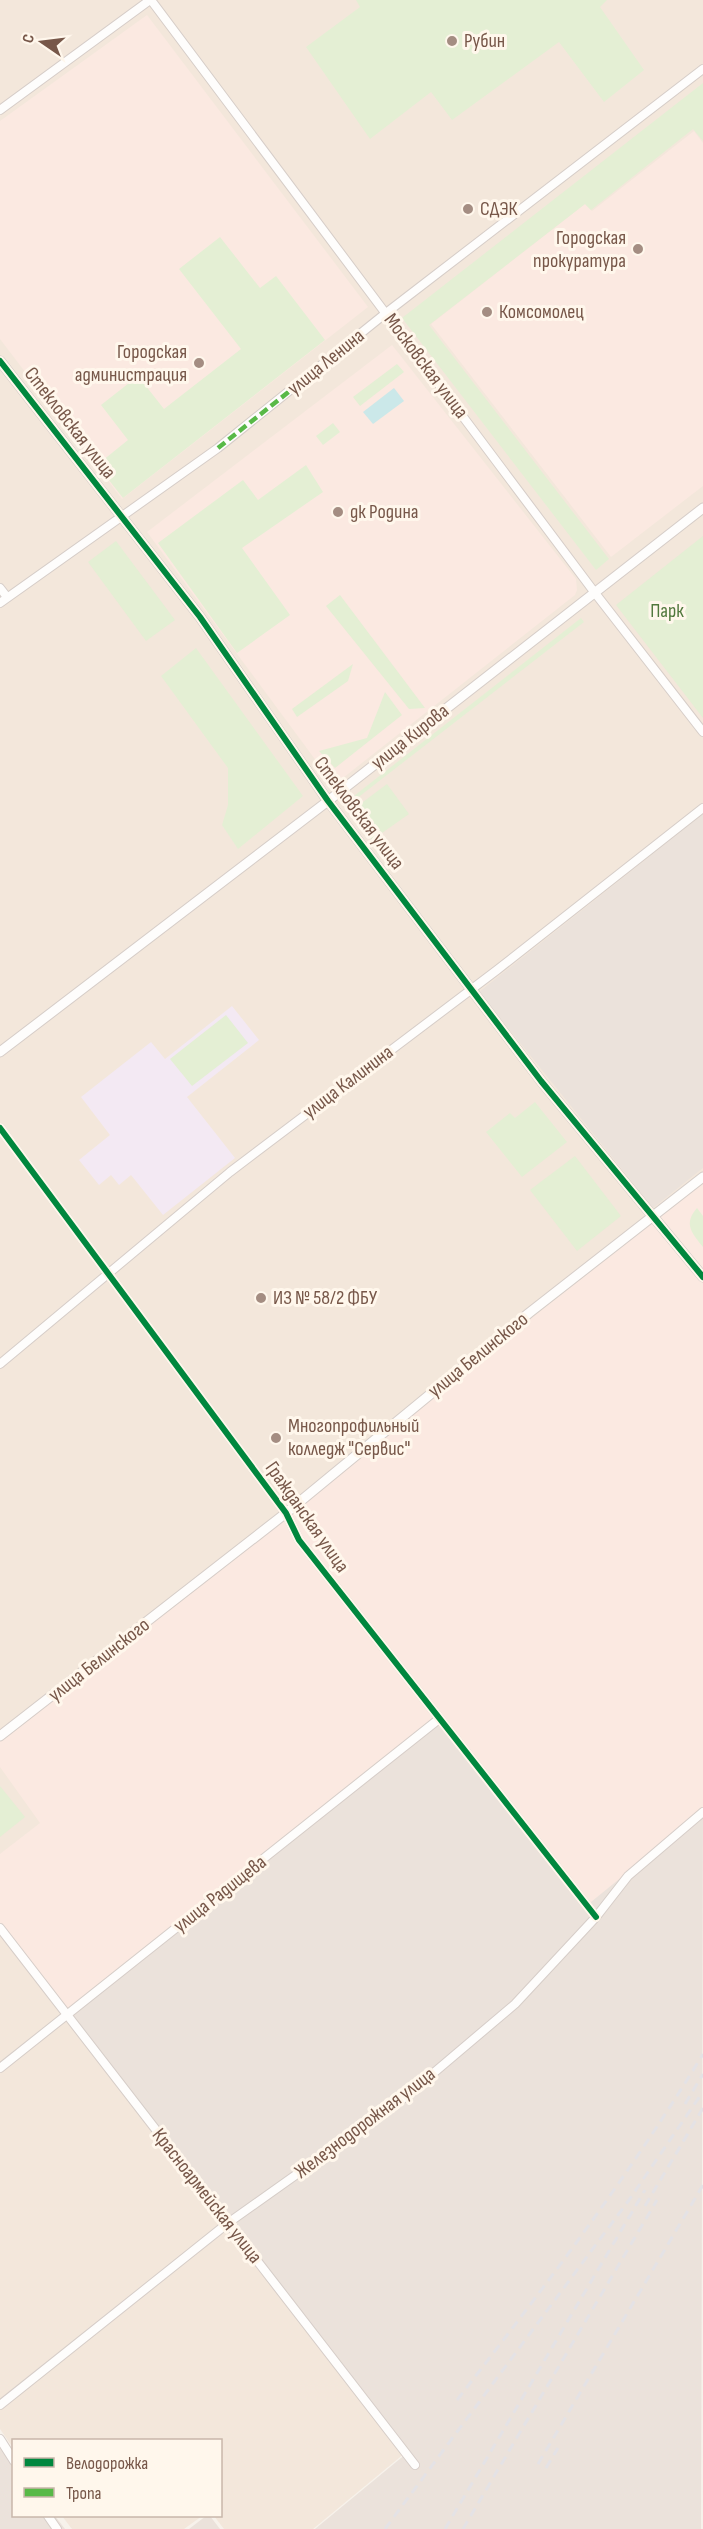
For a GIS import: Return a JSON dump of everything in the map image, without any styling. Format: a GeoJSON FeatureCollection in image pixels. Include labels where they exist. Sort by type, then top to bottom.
{"type":"FeatureCollection","features":[{"type":"Feature","properties":{"kind":"street"},"geometry":{"type":"LineString","coordinates":[[0,110],[151,0]]}},
{"type":"Feature","properties":{"kind":"street","name":"Московская улица"},"geometry":{"type":"LineString","coordinates":[[151,0],[703,732]]}},
{"type":"Feature","properties":{"kind":"street","name":"улица Ленина"},"geometry":{"type":"LineString","coordinates":[[0,603],[218,448],[387,313],[703,69]]}},
{"type":"Feature","properties":{"kind":"street","name":"Стекловская улица"},"geometry":{"type":"LineString","coordinates":[[0,361],[200,617],[328,801],[471,990],[541,1081],[703,1277]]}},
{"type":"Feature","properties":{"kind":"street","name":"улица Кирова"},"geometry":{"type":"LineString","coordinates":[[0,1052],[328,801],[703,508]]}},
{"type":"Feature","properties":{"kind":"street"},"geometry":{"type":"LineString","coordinates":[[0,588],[7,597]]}},
{"type":"Feature","properties":{"kind":"street","name":"улица Калинина"},"geometry":{"type":"LineString","coordinates":[[0,1364],[230,1172],[471,990],[703,808]]}},
{"type":"Feature","properties":{"kind":"street","name":"Гражданская улица"},"geometry":{"type":"LineString","coordinates":[[0,1128],[286,1513],[298,1540],[596,1917]]}},
{"type":"Feature","properties":{"kind":"street","name":"улица Белинского"},"geometry":{"type":"LineString","coordinates":[[0,1736],[286,1513],[529,1313],[703,1177]]}},
{"type":"Feature","properties":{"kind":"street","name":"улица Радищева"},"geometry":{"type":"LineString","coordinates":[[0,2068],[439,1719]]}},
{"type":"Feature","properties":{"kind":"street","name":"Железнодорожная улица"},"geometry":{"type":"LineString","coordinates":[[0,2405],[228,2223],[404,2098],[520,1999],[596,1917],[628,1876],[703,1812]]}},
{"type":"Feature","properties":{"kind":"street","name":"Красноармейская улица"},"geometry":{"type":"LineString","coordinates":[[0,1928],[415,2465]]}},
{"type":"Feature","properties":{"kind":"street"},"geometry":{"type":"LineString","coordinates":[[0,2439],[12,2458]]}},
{"type":"Feature","properties":{"kind":"shaded area"},"geometry":{"type":"Polygon","coordinates":[[[0,0],[703,0],[703,1807],[405,2453],[313,2529],[224,2529],[215,2517],[222,2517],[222,2439],[12,2439],[12,2447],[0,2429],[0,0]]]}},
{"type":"Feature","properties":{"kind":"shaded area"},"geometry":{"type":"Polygon","coordinates":[[[147,15],[368,307],[122,499],[0,339],[0,121],[147,15]]]}},
{"type":"Feature","properties":{"kind":"shaded area"},"geometry":{"type":"Polygon","coordinates":[[[694,131],[703,143],[703,486],[611,557],[431,324],[585,204],[592,211],[694,131]]]}},
{"type":"Feature","properties":{"kind":"shaded area"},"geometry":{"type":"Polygon","coordinates":[[[392,345],[576,579],[577,590],[575,595],[334,785],[147,532],[392,345]]]}},
{"type":"Feature","properties":{"kind":"shaded area"},"geometry":{"type":"Polygon","coordinates":[[[703,814],[703,1168],[653,1208],[479,992],[703,814]]]}},
{"type":"Feature","properties":{"kind":"shaded area"},"geometry":{"type":"Polygon","coordinates":[[[232,1006],[259,1040],[187,1097],[235,1158],[163,1215],[131,1175],[119,1185],[111,1175],[99,1185],[79,1160],[110,1135],[81,1097],[151,1042],[165,1059],[232,1006]]]}},
{"type":"Feature","properties":{"kind":"shaded area"},"geometry":{"type":"Polygon","coordinates":[[[703,1181],[703,1269],[659,1215],[703,1181]]]}},
{"type":"Feature","properties":{"kind":"shaded area"},"geometry":{"type":"Polygon","coordinates":[[[653,1222],[703,1282],[703,1810],[229,2215],[0,1923],[0,1854],[40,1823],[0,1767],[0,1740],[653,1222]]]}},
{"type":"Feature","properties":{"kind":"shaded area"},"geometry":{"type":"Polygon","coordinates":[[[438,1721],[586,1906],[703,1811],[701,2529],[315,2529],[407,2453],[69,2018],[438,1721]]]}},
{"type":"Feature","properties":{"kind":"shaded area"},"geometry":{"type":"Polygon","coordinates":[[[0,2443],[12,2460],[12,2517],[56,2517],[65,2529],[0,2529],[0,2443]]]}},
{"type":"Feature","properties":{"kind":"shaded area"},"geometry":{"type":"Polygon","coordinates":[[[63,2517],[201,2517],[184,2529],[72,2529],[63,2517]]]}},
{"type":"Feature","properties":{"kind":"shaded area"},"geometry":{"type":"Polygon","coordinates":[[[205,2517],[211,2517],[220,2529],[189,2529],[205,2517]]]}},
{"type":"Feature","properties":{"kind":"green space"},"geometry":{"type":"Polygon","coordinates":[[[356,0],[607,0],[600,7],[644,70],[604,102],[559,42],[452,120],[431,92],[370,139],[306,47],[360,7],[356,0]]]}},
{"type":"Feature","properties":{"kind":"green space"},"geometry":{"type":"Polygon","coordinates":[[[703,83],[703,141],[693,129],[591,210],[585,204],[429,325],[609,559],[596,570],[402,318],[703,83]]]}},
{"type":"Feature","properties":{"kind":"green space"},"geometry":{"type":"Polygon","coordinates":[[[220,237],[260,288],[276,276],[325,340],[123,498],[97,465],[128,440],[101,405],[138,376],[164,409],[241,349],[179,269],[220,237]]]}},
{"type":"Feature","properties":{"kind":"green space"},"geometry":{"type":"Polygon","coordinates":[[[397,364],[404,372],[360,406],[353,397],[397,364]]]}},
{"type":"Feature","properties":{"kind":"green space"},"geometry":{"type":"Polygon","coordinates":[[[333,423],[340,432],[323,445],[316,436],[333,423]]]}},
{"type":"Feature","properties":{"kind":"green space"},"geometry":{"type":"Polygon","coordinates":[[[306,465],[323,492],[242,548],[290,615],[237,653],[158,543],[243,480],[258,500],[306,465]]]}},
{"type":"Feature","properties":{"kind":"green space","name":"Парк"},"geometry":{"type":"Polygon","coordinates":[[[703,536],[703,718],[616,605],[703,536]]]}},
{"type":"Feature","properties":{"kind":"green space"},"geometry":{"type":"Polygon","coordinates":[[[116,541],[175,620],[146,641],[88,562],[116,541]]]}},
{"type":"Feature","properties":{"kind":"green space"},"geometry":{"type":"Polygon","coordinates":[[[340,595],[425,708],[409,709],[326,606],[340,595]]]}},
{"type":"Feature","properties":{"kind":"green space"},"geometry":{"type":"Polygon","coordinates":[[[581,618],[584,622],[347,806],[345,803],[581,618]]]}},
{"type":"Feature","properties":{"kind":"green space"},"geometry":{"type":"Polygon","coordinates":[[[196,648],[303,796],[238,849],[222,825],[228,805],[228,768],[161,676],[196,648]]]}},
{"type":"Feature","properties":{"kind":"green space"},"geometry":{"type":"Polygon","coordinates":[[[353,664],[348,681],[297,717],[292,709],[353,664]]]}},
{"type":"Feature","properties":{"kind":"green space"},"geometry":{"type":"Polygon","coordinates":[[[385,692],[402,715],[335,768],[319,751],[367,738],[385,692]]]}},
{"type":"Feature","properties":{"kind":"green space"},"geometry":{"type":"Polygon","coordinates":[[[387,784],[409,814],[372,840],[351,811],[387,784]]]}},
{"type":"Feature","properties":{"kind":"green space"},"geometry":{"type":"Polygon","coordinates":[[[226,1015],[248,1043],[192,1086],[170,1059],[226,1015]]]}},
{"type":"Feature","properties":{"kind":"green space"},"geometry":{"type":"Polygon","coordinates":[[[535,1102],[567,1142],[522,1177],[486,1132],[510,1113],[515,1118],[535,1102]]]}},
{"type":"Feature","properties":{"kind":"green space"},"geometry":{"type":"Polygon","coordinates":[[[575,1156],[621,1216],[577,1251],[530,1190],[575,1156]]]}},
{"type":"Feature","properties":{"kind":"green space"},"geometry":{"type":"Polygon","coordinates":[[[697,1208],[703,1216],[703,1247],[693,1233],[690,1224],[690,1219],[697,1208]]]}},
{"type":"Feature","properties":{"kind":"green space"},"geometry":{"type":"Polygon","coordinates":[[[0,1786],[25,1817],[0,1837],[0,1786]]]}},
{"type":"Feature","properties":{"kind":"water"},"geometry":{"type":"Polygon","coordinates":[[[394,388],[404,401],[373,424],[363,412],[394,388]]]}},
{"type":"Feature","properties":{"kind":"railway"},"geometry":{"type":"LineString","coordinates":[[457,2400],[616,2188],[703,2054]]}},
{"type":"Feature","properties":{"kind":"railway"},"geometry":{"type":"LineString","coordinates":[[685,2104],[703,2074]]}},
{"type":"Feature","properties":{"kind":"railway"},"geometry":{"type":"LineString","coordinates":[[385,2529],[629,2200],[700,2096]]}},
{"type":"Feature","properties":{"kind":"railway"},"geometry":{"type":"LineString","coordinates":[[645,2206],[703,2108]]}},
{"type":"Feature","properties":{"kind":"railway"},"geometry":{"type":"LineString","coordinates":[[538,2464],[703,2185]]}},
{"type":"Feature","properties":{"kind":"railway"},"geometry":{"type":"LineString","coordinates":[[445,2529],[645,2190]]}},
{"type":"Feature","properties":{"kind":"railway"},"geometry":{"type":"LineString","coordinates":[[463,2529],[657,2200]]}},
{"type":"Feature","properties":{"kind":"railway"},"geometry":{"type":"LineString","coordinates":[[546,2468],[558,2448]]}},
{"type":"Feature","properties":{"kind":"marked path"},"geometry":{"type":"LineString","coordinates":[[218,448],[359,336]]}},
{"type":"Feature","properties":{"kind":"cycle path"},"geometry":{"type":"LineString","coordinates":[[0,361],[200,617],[328,801],[541,1081],[703,1277]]}},
{"type":"Feature","properties":{"kind":"cycle path"},"geometry":{"type":"LineString","coordinates":[[0,1128],[286,1513],[299,1540],[596,1917]]}},
{"type":"Feature","properties":{"kind":"place","name":"Рубин"},"geometry":{"type":"Point","coordinates":[452,41]}},
{"type":"Feature","properties":{"kind":"place","name":"СДЭК"},"geometry":{"type":"Point","coordinates":[468,209]}},
{"type":"Feature","properties":{"kind":"place","name":"Городская прокуратура"},"geometry":{"type":"Point","coordinates":[638,249]}},
{"type":"Feature","properties":{"kind":"place","name":"Комсомолец"},"geometry":{"type":"Point","coordinates":[487,312]}},
{"type":"Feature","properties":{"kind":"place","name":"Городская администрация"},"geometry":{"type":"Point","coordinates":[199,363]}},
{"type":"Feature","properties":{"kind":"place","name":"дк Родина"},"geometry":{"type":"Point","coordinates":[338,512]}},
{"type":"Feature","properties":{"kind":"place","name":"ИЗ № 58/2 ФБУ"},"geometry":{"type":"Point","coordinates":[261,1298]}},
{"type":"Feature","properties":{"kind":"place","name":"Многопрофильный колледж \"Сервис\""},"geometry":{"type":"Point","coordinates":[276,1438]}}]}
